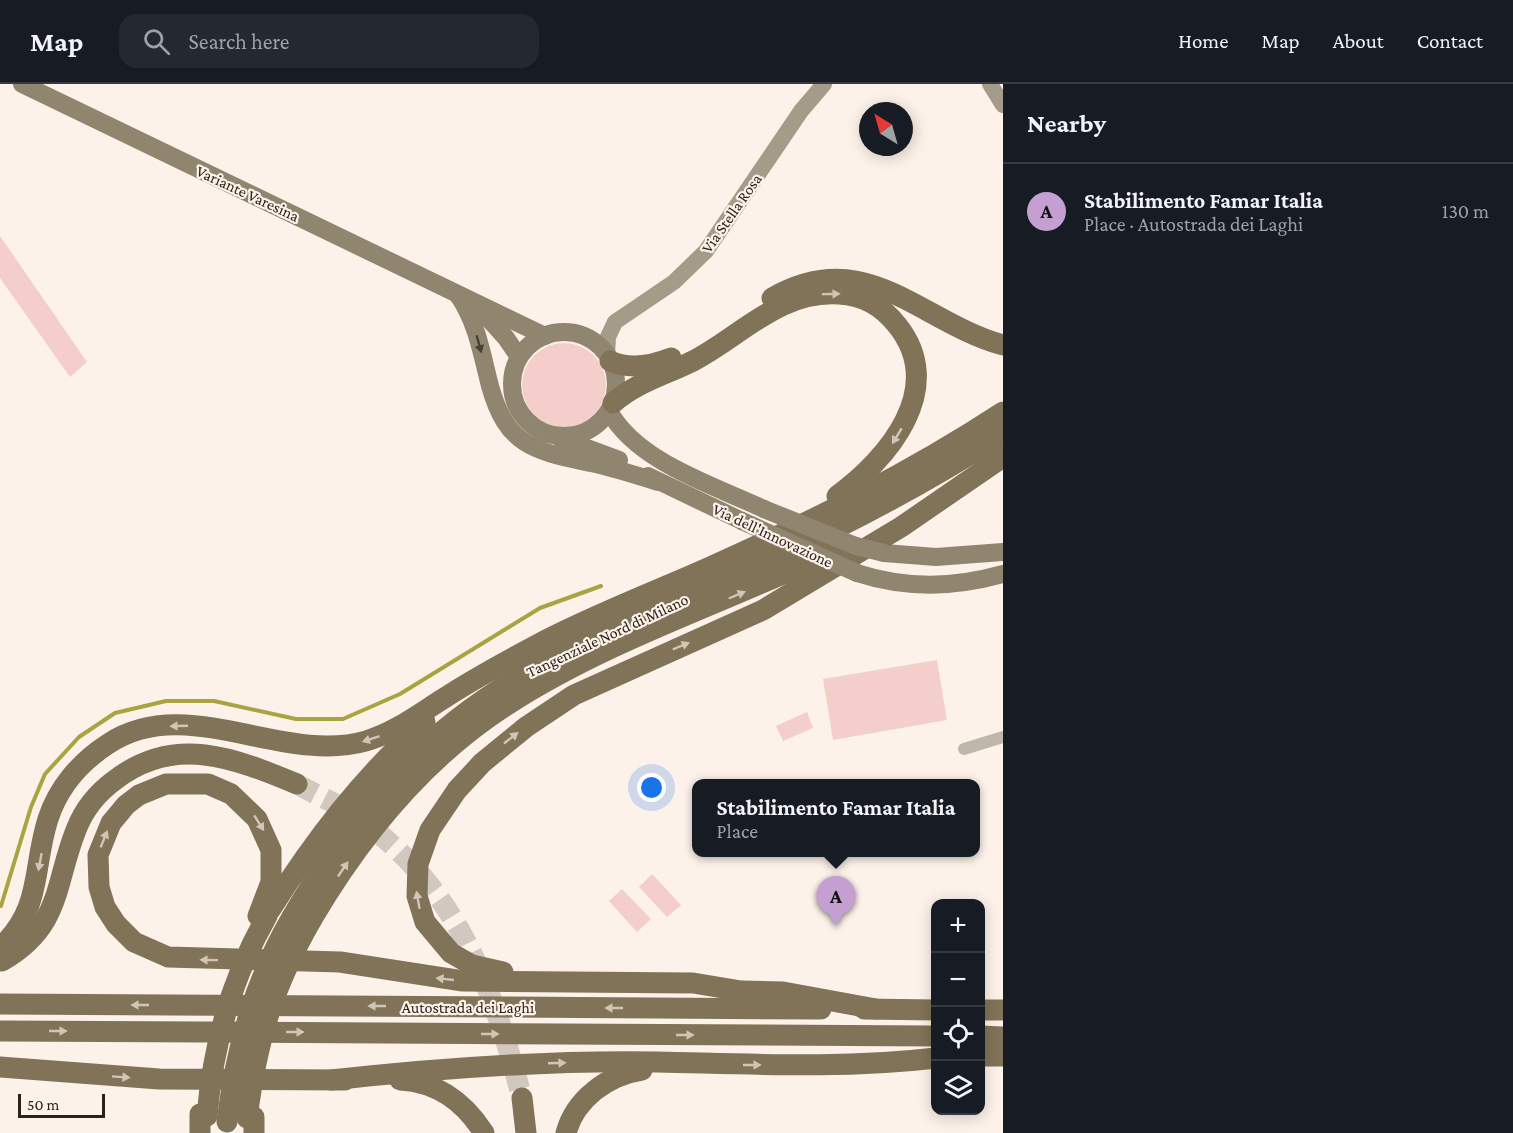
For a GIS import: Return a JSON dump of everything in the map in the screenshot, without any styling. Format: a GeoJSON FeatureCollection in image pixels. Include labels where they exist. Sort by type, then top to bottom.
{"type":"FeatureCollection","features":[{"type":"Feature","properties":{"kind":"highway"},"geometry":{"type":"LineString","coordinates":[[609,358],[624,366],[637,366],[674,357],[708,340],[787,289],[813,280],[840,278],[866,282],[894,292],[925,308],[952,326],[1003,345]]}},
{"type":"Feature","properties":{"kind":"highway"},"geometry":{"type":"LineString","coordinates":[[611,407],[629,389],[692,361],[758,318],[792,301],[828,294],[850,295],[878,306],[901,330],[914,360],[914,389],[906,420],[889,449],[863,476],[821,507],[708,568]]}},
{"type":"Feature","properties":{"kind":"highway"},"geometry":{"type":"LineString","coordinates":[[0,948],[16,932],[31,904],[47,822],[58,795],[74,773],[110,742],[140,730],[189,726],[223,729],[298,745],[330,747],[354,744],[401,726],[495,669],[579,624],[708,568],[851,500],[948,447],[1003,412]]}},
{"type":"Feature","properties":{"kind":"highway","name":"Tangenziale Nord di Milano"},"geometry":{"type":"LineString","coordinates":[[227,1125],[253,1068],[267,1013],[302,918],[333,851],[387,784],[436,736],[487,698],[560,654],[846,524],[916,486],[1003,434]]}},
{"type":"Feature","properties":{"kind":"highway"},"geometry":{"type":"LineString","coordinates":[[608,982],[484,969],[451,953],[432,934],[424,922],[417,896],[418,864],[430,830],[457,790],[497,749],[560,704],[624,670],[763,610],[901,527],[1003,456]]}},
{"type":"Feature","properties":{"kind":"highway","name":"Tangenziale Nord di Milano"},"geometry":{"type":"LineString","coordinates":[[227,1125],[232,1080],[247,1016],[272,952],[408,788],[458,742],[508,704],[600,654],[855,541],[1003,456]]}},
{"type":"Feature","properties":{"kind":"highway"},"geometry":{"type":"LineString","coordinates":[[263,916],[331,822],[379,765],[428,720],[495,669]]}},
{"type":"Feature","properties":{"kind":"highway"},"geometry":{"type":"LineString","coordinates":[[0,962],[25,944],[48,917],[61,886],[73,838],[81,819],[101,791],[127,772],[168,755],[200,754],[252,766],[297,784]]}},
{"type":"Feature","properties":{"kind":"highway"},"geometry":{"type":"LineString","coordinates":[[227,1125],[210,1077],[232,989],[246,956],[263,916],[271,882],[271,850],[257,819],[231,794],[208,784],[166,784],[139,795],[126,805],[111,823],[98,855],[101,897],[110,916],[123,933],[156,954],[180,959],[340,962],[424,977],[463,981],[693,983],[741,991],[783,992],[876,1009]]}},
{"type":"Feature","properties":{"kind":"highway","name":"Autostrada dei Laghi"},"geometry":{"type":"LineString","coordinates":[[0,1004],[931,1010]]}},
{"type":"Feature","properties":{"kind":"highway"},"geometry":{"type":"LineString","coordinates":[[985,1010],[1003,1010]]}},
{"type":"Feature","properties":{"kind":"highway","name":"Autostrada dei Laghi"},"geometry":{"type":"LineString","coordinates":[[0,1031],[931,1036]]}},
{"type":"Feature","properties":{"kind":"highway"},"geometry":{"type":"LineString","coordinates":[[985,1036],[1003,1036]]}},
{"type":"Feature","properties":{"kind":"highway"},"geometry":{"type":"LineString","coordinates":[[985,1056],[1003,1056]]}},
{"type":"Feature","properties":{"kind":"highway"},"geometry":{"type":"LineString","coordinates":[[331,1080],[440,1069],[535,1064],[659,1062],[725,1065],[861,1065],[931,1058]]}},
{"type":"Feature","properties":{"kind":"highway"},"geometry":{"type":"LineString","coordinates":[[566,1133],[572,1117],[584,1101],[598,1087],[616,1076],[648,1069],[725,1065]]}},
{"type":"Feature","properties":{"kind":"highway"},"geometry":{"type":"LineString","coordinates":[[0,1067],[159,1079],[407,1080],[431,1085],[458,1101],[484,1133]]}},
{"type":"Feature","properties":{"kind":"highway"},"geometry":{"type":"LineString","coordinates":[[522,1098],[526,1133]]}},
{"type":"Feature","properties":{"kind":"main road","name":"Variante Varesina"},"geometry":{"type":"LineString","coordinates":[[22,84],[545,336]]}},
{"type":"Feature","properties":{"kind":"main road"},"geometry":{"type":"LineString","coordinates":[[455,292],[474,322],[499,413],[515,436],[538,451],[621,470],[658,482]]}},
{"type":"Feature","properties":{"kind":"main road","name":"Variante Varesina"},"geometry":{"type":"LineString","coordinates":[[474,302],[506,338],[519,357]]}},
{"type":"Feature","properties":{"kind":"main road"},"geometry":{"type":"LineString","coordinates":[[561,332],[579,334],[594,341],[609,358],[616,385],[611,407],[589,430],[572,436],[553,436],[536,429],[517,409],[511,382],[519,357],[530,344],[545,336],[561,332]]}},
{"type":"Feature","properties":{"kind":"main road","name":"Via dell'Innovazione"},"geometry":{"type":"LineString","coordinates":[[611,407],[622,432],[642,449],[674,467],[764,509],[856,546],[884,553],[936,557],[1003,552]]}},
{"type":"Feature","properties":{"kind":"main road","name":"Via dell'Innovazione"},"geometry":{"type":"LineString","coordinates":[[553,436],[627,464],[658,482],[742,521],[857,573],[879,580],[932,586],[1003,574]]}},
{"type":"Feature","properties":{"kind":"street","name":"Via Stella Rosa"},"geometry":{"type":"LineString","coordinates":[[609,358],[608,337],[615,322],[674,282],[706,251],[801,111],[824,84]]}},
{"type":"Feature","properties":{"kind":"street"},"geometry":{"type":"LineString","coordinates":[[990,84],[1003,105]]}},
{"type":"Feature","properties":{"kind":"street"},"geometry":{"type":"LineString","coordinates":[[925,308],[977,328],[1003,332]]}},
{"type":"Feature","properties":{"kind":"street"},"geometry":{"type":"LineString","coordinates":[[964,749],[1003,737]]}},
{"type":"Feature","properties":{"kind":"shaded area"},"geometry":{"type":"Polygon","coordinates":[[[0,236],[87,362],[70,377],[0,278],[0,236]]]}},
{"type":"Feature","properties":{"kind":"shaded area"},"geometry":{"type":"Polygon","coordinates":[[[564,343],[580,346],[594,355],[603,369],[606,385],[603,401],[594,415],[580,424],[564,427],[548,424],[534,415],[525,401],[522,385],[525,369],[534,355],[548,346],[564,343]]]}},
{"type":"Feature","properties":{"kind":"shaded area"},"geometry":{"type":"Polygon","coordinates":[[[937,660],[947,720],[833,740],[823,679],[937,660]]]}},
{"type":"Feature","properties":{"kind":"shaded area"},"geometry":{"type":"Polygon","coordinates":[[[807,712],[813,728],[783,741],[776,726],[807,712]]]}},
{"type":"Feature","properties":{"kind":"shaded area"},"geometry":{"type":"Polygon","coordinates":[[[652,874],[681,905],[667,917],[639,887],[652,874]]]}},
{"type":"Feature","properties":{"kind":"shaded area"},"geometry":{"type":"Polygon","coordinates":[[[622,889],[651,919],[637,932],[609,901],[622,889]]]}},
{"type":"Feature","properties":{"kind":"waterway"},"geometry":{"type":"LineString","coordinates":[[1,906],[31,807],[45,774],[79,737],[115,713],[166,701],[214,701],[296,719],[343,719],[400,694],[540,608],[601,586]]}},
{"type":"Feature","properties":{"kind":"tunnel"},"geometry":{"type":"LineString","coordinates":[[297,784],[350,812],[392,845],[421,875],[445,907],[466,941],[483,978],[498,1016],[522,1098]]}},
{"type":"Feature","properties":{"kind":"place","name":"Stabilimento Famar Italia"},"geometry":{"type":"Point","coordinates":[836,926]}}]}
